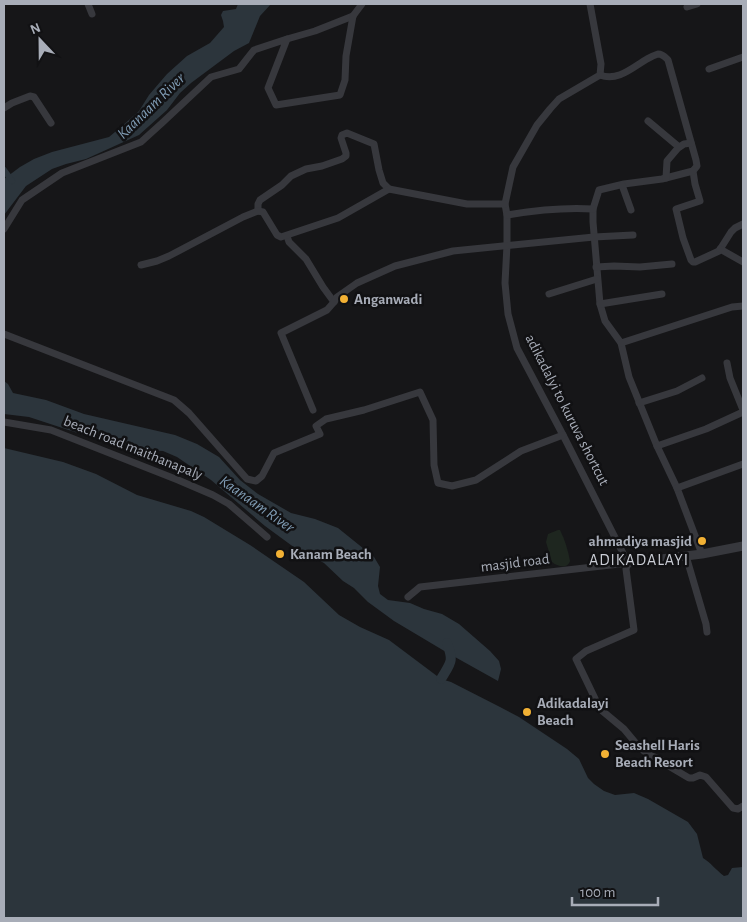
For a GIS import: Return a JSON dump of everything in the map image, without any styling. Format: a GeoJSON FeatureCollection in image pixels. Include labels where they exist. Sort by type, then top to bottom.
{"type":"FeatureCollection","features":[{"type":"Feature","properties":{"kind":"street"},"geometry":{"type":"LineString","coordinates":[[88,4],[92,14]]}},
{"type":"Feature","properties":{"kind":"street"},"geometry":{"type":"LineString","coordinates":[[287,39],[268,88],[276,106],[340,95],[345,80],[346,56],[353,16],[362,4]]}},
{"type":"Feature","properties":{"kind":"street"},"geometry":{"type":"LineString","coordinates":[[590,4],[601,64],[600,75],[615,77],[658,54],[668,60],[697,166],[693,172],[700,201],[676,209],[691,260],[695,262],[720,249],[731,232],[743,224]]}},
{"type":"Feature","properties":{"kind":"street"},"geometry":{"type":"LineString","coordinates":[[688,7],[697,4]]}},
{"type":"Feature","properties":{"kind":"street"},"geometry":{"type":"LineString","coordinates":[[4,230],[22,200],[62,173],[141,142],[211,77],[239,69],[254,50],[315,31],[353,16]]}},
{"type":"Feature","properties":{"kind":"street"},"geometry":{"type":"LineString","coordinates":[[709,68],[743,57]]}},
{"type":"Feature","properties":{"kind":"street","name":"adikadalyi to kuruva shortcut"},"geometry":{"type":"LineString","coordinates":[[600,75],[560,99],[550,109],[537,125],[513,167],[505,204],[508,245],[505,283],[508,314],[517,348],[628,563]]}},
{"type":"Feature","properties":{"kind":"street"},"geometry":{"type":"LineString","coordinates":[[4,108],[30,96],[34,97],[51,123]]}},
{"type":"Feature","properties":{"kind":"street"},"geometry":{"type":"LineString","coordinates":[[648,121],[680,147]]}},
{"type":"Feature","properties":{"kind":"street"},"geometry":{"type":"LineString","coordinates":[[258,211],[260,200],[292,176],[306,169],[322,166],[346,156],[340,138],[342,134],[347,133],[374,144],[383,183],[390,189],[466,204],[505,204]]}},
{"type":"Feature","properties":{"kind":"street"},"geometry":{"type":"LineString","coordinates":[[666,178],[667,161],[684,144],[691,143]]}},
{"type":"Feature","properties":{"kind":"street"},"geometry":{"type":"LineString","coordinates":[[693,172],[599,190],[593,209],[593,222],[600,304],[605,321],[621,343],[629,376],[639,403],[677,488],[702,554]]}},
{"type":"Feature","properties":{"kind":"street"},"geometry":{"type":"LineString","coordinates":[[622,185],[631,210]]}},
{"type":"Feature","properties":{"kind":"street"},"geometry":{"type":"LineString","coordinates":[[141,265],[169,256],[258,211],[266,216],[277,235],[281,237],[287,236],[338,218],[390,189]]}},
{"type":"Feature","properties":{"kind":"street"},"geometry":{"type":"LineString","coordinates":[[507,215],[545,209],[593,209]]}},
{"type":"Feature","properties":{"kind":"street"},"geometry":{"type":"LineString","coordinates":[[313,410],[281,333],[327,310],[337,297],[357,282],[395,266],[453,251],[633,235]]}},
{"type":"Feature","properties":{"kind":"street"},"geometry":{"type":"LineString","coordinates":[[287,236],[289,242],[306,259],[334,302]]}},
{"type":"Feature","properties":{"kind":"street"},"geometry":{"type":"LineString","coordinates":[[720,249],[743,262]]}},
{"type":"Feature","properties":{"kind":"street"},"geometry":{"type":"LineString","coordinates":[[596,267],[640,267],[672,264]]}},
{"type":"Feature","properties":{"kind":"street"},"geometry":{"type":"LineString","coordinates":[[549,294],[597,279]]}},
{"type":"Feature","properties":{"kind":"street"},"geometry":{"type":"LineString","coordinates":[[600,304],[662,294]]}},
{"type":"Feature","properties":{"kind":"street"},"geometry":{"type":"LineString","coordinates":[[621,343],[732,307],[743,306]]}},
{"type":"Feature","properties":{"kind":"street"},"geometry":{"type":"LineString","coordinates":[[4,334],[174,400],[189,413],[247,479],[256,481],[262,476],[274,453],[320,434],[316,426],[326,419],[364,410],[420,392],[433,420],[434,465],[438,483],[452,486],[476,480],[521,451],[563,435]]}},
{"type":"Feature","properties":{"kind":"street"},"geometry":{"type":"LineString","coordinates":[[657,446],[706,429],[743,411],[730,378],[727,363]]}},
{"type":"Feature","properties":{"kind":"street"},"geometry":{"type":"LineString","coordinates":[[639,403],[678,390],[702,378]]}},
{"type":"Feature","properties":{"kind":"street","name":"beach road maithanapaly"},"geometry":{"type":"LineString","coordinates":[[4,422],[51,430],[213,495],[229,504],[267,537]]}},
{"type":"Feature","properties":{"kind":"street"},"geometry":{"type":"LineString","coordinates":[[677,488],[743,464]]}},
{"type":"Feature","properties":{"kind":"street"},"geometry":{"type":"LineString","coordinates":[[743,546],[702,554],[628,563],[626,570],[634,630],[586,651],[576,659],[600,709],[624,729],[639,747],[688,778],[700,775],[706,776],[734,808],[738,809],[743,806]]}},
{"type":"Feature","properties":{"kind":"street"},"geometry":{"type":"LineString","coordinates":[[686,556],[707,632]]}},
{"type":"Feature","properties":{"kind":"street","name":"masjid road"},"geometry":{"type":"LineString","coordinates":[[408,597],[420,587],[628,563]]}},
{"type":"Feature","properties":{"kind":"shaded area"},"geometry":{"type":"Polygon","coordinates":[[[560,530],[570,561],[567,566],[559,566],[552,562],[546,542],[548,534],[560,530]]]}},
{"type":"Feature","properties":{"kind":"water"},"geometry":{"type":"Polygon","coordinates":[[[238,4],[271,4],[260,16],[249,43],[234,51],[191,83],[180,93],[167,110],[139,135],[86,159],[52,169],[26,186],[4,215],[4,179],[34,159],[52,152],[109,137],[139,111],[149,95],[167,74],[187,56],[210,43],[224,27],[221,15],[223,11],[236,9],[238,4]]]}},
{"type":"Feature","properties":{"kind":"water"},"geometry":{"type":"Polygon","coordinates":[[[4,381],[13,393],[46,400],[84,414],[175,435],[197,444],[219,457],[240,480],[258,494],[291,513],[315,519],[338,528],[374,557],[380,567],[378,586],[380,594],[388,600],[410,603],[442,614],[459,624],[499,661],[501,669],[498,681],[394,621],[368,602],[324,563],[295,548],[265,526],[211,480],[177,457],[163,451],[146,450],[102,441],[29,417],[4,414],[4,381]]]}},
{"type":"Feature","properties":{"kind":"water"},"geometry":{"type":"Polygon","coordinates":[[[4,448],[63,462],[96,474],[137,495],[191,511],[204,517],[250,545],[304,582],[339,615],[389,640],[441,679],[451,682],[519,717],[567,749],[579,759],[588,778],[604,791],[615,795],[634,793],[688,822],[697,834],[703,858],[721,874],[724,876],[728,875],[732,868],[743,867],[743,918],[4,918],[4,448]]]}},
{"type":"Feature","properties":{"kind":"waterway"},"geometry":{"type":"LineString","coordinates":[[4,170],[12,181]]}},
{"type":"Feature","properties":{"kind":"waterway","name":"Kaanaam River"},"geometry":{"type":"LineString","coordinates":[[441,679],[451,658],[447,643]]}},
{"type":"Feature","properties":{"kind":"place","name":"Anganwadi"},"geometry":{"type":"Point","coordinates":[344,299]}},
{"type":"Feature","properties":{"kind":"place","name":"ahmadiya masjid"},"geometry":{"type":"Point","coordinates":[702,541]}},
{"type":"Feature","properties":{"kind":"place","name":"Kanam Beach"},"geometry":{"type":"Point","coordinates":[280,554]}},
{"type":"Feature","properties":{"kind":"place","name":"Adikadalayi Beach"},"geometry":{"type":"Point","coordinates":[527,712]}},
{"type":"Feature","properties":{"kind":"place","name":"Seashell Haris Beach Resort"},"geometry":{"type":"Point","coordinates":[605,754]}},
{"type":"Feature","properties":{"kind":"district","name":"ADIKADALAYI"},"geometry":{"type":"Point","coordinates":[639,560]}}]}
